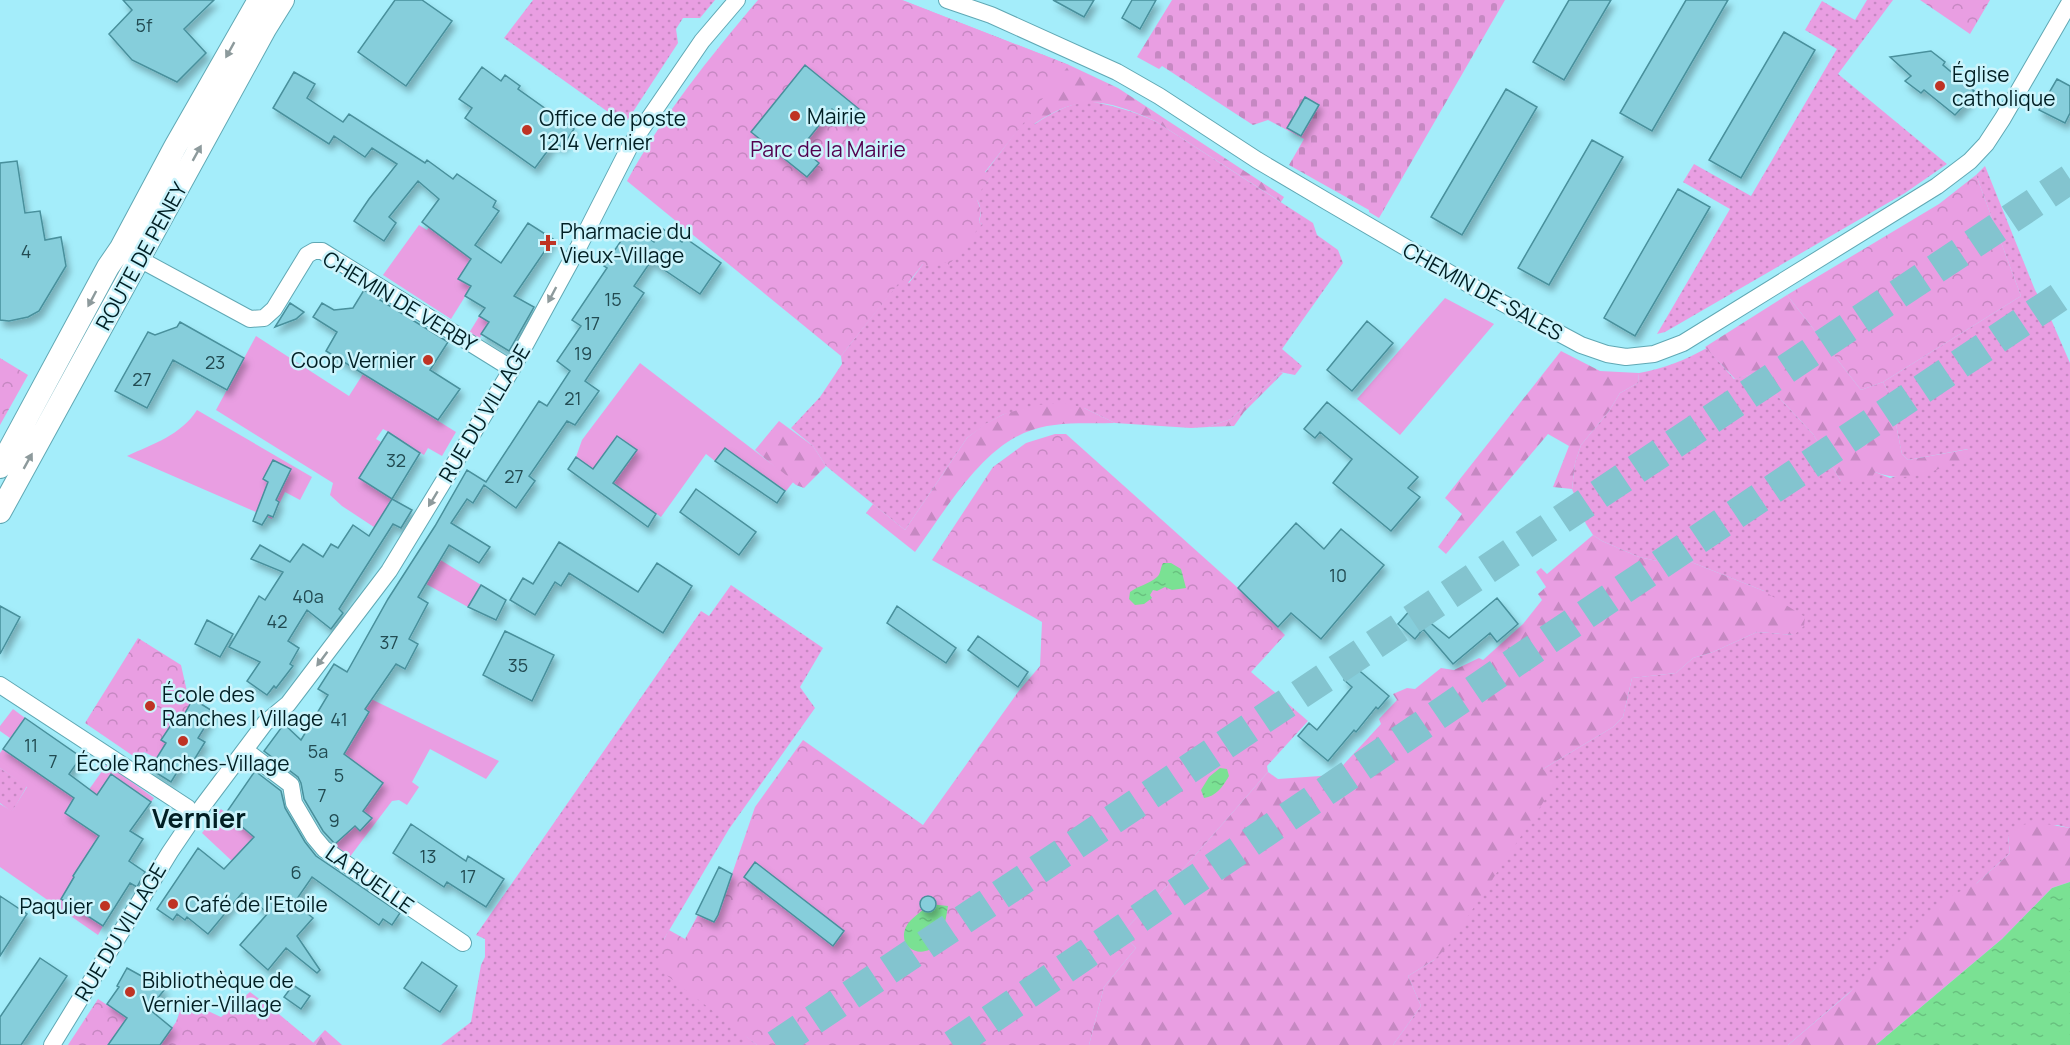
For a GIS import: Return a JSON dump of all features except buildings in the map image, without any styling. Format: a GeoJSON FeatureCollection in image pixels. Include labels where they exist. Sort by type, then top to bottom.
{"type":"FeatureCollection","features":[{"type":"Feature","properties":{"kind":"main road","name":"ROUTE DE PENEY"},"geometry":{"type":"LineString","coordinates":[[0,512],[130,254],[175,147],[259,0]]}},
{"type":"Feature","properties":{"kind":"main road","name":"ROUTE DE PENEY"},"geometry":{"type":"LineString","coordinates":[[0,467],[108,267],[130,254],[283,0]]}},
{"type":"Feature","properties":{"kind":"street","name":"RUE DU VILLAGE"},"geometry":{"type":"LineString","coordinates":[[52,1045],[194,812],[265,723],[288,704],[389,571],[512,369],[630,146],[702,41],[737,0]]}},
{"type":"Feature","properties":{"kind":"street","name":"CHEMIN DE-SALES"},"geometry":{"type":"LineString","coordinates":[[947,0],[991,15],[1117,72],[1159,96],[1257,160],[1482,292],[1581,345],[1607,354],[1626,357],[1654,354],[1683,343],[1937,186],[1970,161],[1986,144],[2003,118],[2070,2]]}},
{"type":"Feature","properties":{"kind":"street","name":"CHEMIN DE VERBY"},"geometry":{"type":"LineString","coordinates":[[130,254],[250,319],[264,318],[274,309],[307,255],[314,251],[322,251],[512,369]]}},
{"type":"Feature","properties":{"kind":"street"},"geometry":{"type":"LineString","coordinates":[[0,685],[194,812]]}},
{"type":"Feature","properties":{"kind":"street","name":"LA RUELLE"},"geometry":{"type":"LineString","coordinates":[[245,750],[291,785],[294,803],[314,837],[324,849],[463,943]]}},
{"type":"Feature","properties":{"kind":"green space"},"geometry":{"type":"Polygon","coordinates":[[[533,0],[715,0],[700,18],[683,18],[676,29],[678,43],[625,124],[504,38],[533,0]]]}},
{"type":"Feature","properties":{"kind":"green space","name":"Parc de la Mairie"},"geometry":{"type":"Polygon","coordinates":[[[758,0],[902,0],[1069,65],[985,172],[991,177],[976,197],[981,210],[979,222],[982,224],[949,265],[946,262],[931,267],[923,264],[908,283],[902,279],[841,356],[627,181],[656,133],[688,88],[758,0]]]}},
{"type":"Feature","properties":{"kind":"green space"},"geometry":{"type":"Polygon","coordinates":[[[902,0],[1069,65],[1118,88],[1284,197],[1281,202],[1155,121],[1122,108],[1107,104],[1080,104],[1066,107],[1034,124],[902,0]]]}},
{"type":"Feature","properties":{"kind":"green space"},"geometry":{"type":"Polygon","coordinates":[[[1172,0],[1505,0],[1379,218],[1369,210],[1289,165],[1304,139],[1268,120],[1253,125],[1162,66],[1159,69],[1137,57],[1172,0]]]}},
{"type":"Feature","properties":{"kind":"green space"},"geometry":{"type":"Polygon","coordinates":[[[1867,0],[1893,0],[1838,74],[1947,164],[1905,193],[1665,332],[1657,334],[1730,209],[1683,182],[1694,164],[1751,196],[1837,49],[1805,30],[1822,1],[1855,20],[1867,0]]]}},
{"type":"Feature","properties":{"kind":"green space"},"geometry":{"type":"Polygon","coordinates":[[[1920,0],[1990,0],[1970,34],[1920,0]]]}},
{"type":"Feature","properties":{"kind":"green space"},"geometry":{"type":"Polygon","coordinates":[[[1085,101],[1121,108],[1155,121],[1313,223],[1317,235],[1338,250],[1343,263],[1282,349],[1302,366],[1295,375],[1280,372],[1231,419],[1208,427],[1115,423],[1084,408],[1004,414],[967,438],[905,530],[826,466],[813,446],[791,428],[820,397],[842,364],[841,356],[902,278],[909,283],[923,264],[982,224],[979,222],[980,209],[975,197],[990,178],[985,173],[1027,117],[1035,124],[1059,110],[1085,101]]]}},
{"type":"Feature","properties":{"kind":"green space"},"geometry":{"type":"Polygon","coordinates":[[[1985,166],[2035,290],[2050,317],[2070,363],[2070,828],[2057,825],[2008,836],[2010,853],[1788,1045],[1393,1045],[1421,1006],[1408,976],[1434,960],[1543,769],[1613,727],[1623,717],[1632,678],[1676,673],[1693,658],[1713,652],[1757,632],[1794,635],[1764,591],[1681,558],[1657,561],[1639,557],[1593,535],[1572,489],[1575,463],[1581,445],[1609,411],[1620,393],[1638,383],[1639,373],[1674,364],[1707,348],[1734,379],[1756,373],[1813,434],[1841,481],[1875,472],[1890,478],[1966,458],[1968,449],[1908,460],[1902,454],[1890,395],[1883,382],[2021,296],[1976,175],[1985,166]]]}},
{"type":"Feature","properties":{"kind":"green space"},"geometry":{"type":"Polygon","coordinates":[[[1976,175],[2021,296],[1883,382],[1861,390],[1787,295],[1939,204],[1976,175]]]}},
{"type":"Feature","properties":{"kind":"green space"},"geometry":{"type":"Polygon","coordinates":[[[419,225],[427,230],[429,227],[476,263],[459,279],[471,287],[451,319],[383,275],[419,225]]]}},
{"type":"Feature","properties":{"kind":"green space"},"geometry":{"type":"Polygon","coordinates":[[[1787,295],[1861,390],[1883,382],[1890,395],[1902,454],[1908,460],[1969,449],[1967,458],[1922,474],[1899,477],[1875,472],[1870,481],[1841,481],[1813,434],[1756,373],[1735,379],[1705,347],[1787,295]]]}},
{"type":"Feature","properties":{"kind":"green space"},"geometry":{"type":"Polygon","coordinates":[[[1445,298],[1494,324],[1400,435],[1357,399],[1445,298]]]}},
{"type":"Feature","properties":{"kind":"green space"},"geometry":{"type":"Polygon","coordinates":[[[485,307],[495,314],[479,339],[469,333],[485,307]]]}},
{"type":"Feature","properties":{"kind":"green space"},"geometry":{"type":"Polygon","coordinates":[[[256,336],[349,396],[363,374],[456,432],[442,456],[428,448],[424,455],[405,443],[398,453],[392,443],[396,436],[383,429],[376,439],[381,442],[359,478],[400,503],[383,533],[342,506],[330,495],[333,483],[216,410],[256,336]]]}},
{"type":"Feature","properties":{"kind":"green space"},"geometry":{"type":"Polygon","coordinates":[[[1561,351],[1600,371],[1639,373],[1638,383],[1620,393],[1609,411],[1581,445],[1575,463],[1572,489],[1553,487],[1569,446],[1548,434],[1446,554],[1438,547],[1462,514],[1445,498],[1561,351]]]}},
{"type":"Feature","properties":{"kind":"green space"},"geometry":{"type":"Polygon","coordinates":[[[0,358],[28,375],[0,425],[0,358]]]}},
{"type":"Feature","properties":{"kind":"green space"},"geometry":{"type":"Polygon","coordinates":[[[640,363],[794,481],[786,491],[725,448],[715,461],[706,454],[661,517],[576,457],[582,440],[640,363]]]}},
{"type":"Feature","properties":{"kind":"green space"},"geometry":{"type":"Polygon","coordinates":[[[1280,372],[1283,373],[1244,412],[1234,426],[1208,427],[1231,419],[1280,372]]]}},
{"type":"Feature","properties":{"kind":"green space"},"geometry":{"type":"Polygon","coordinates":[[[1065,403],[1084,408],[1115,423],[1052,425],[1014,438],[997,450],[966,482],[915,552],[866,513],[873,504],[905,530],[967,438],[985,424],[1004,414],[1036,405],[1065,403]]]}},
{"type":"Feature","properties":{"kind":"green space"},"geometry":{"type":"Polygon","coordinates":[[[197,410],[312,477],[300,500],[285,492],[272,519],[127,456],[175,432],[197,410]]]}},
{"type":"Feature","properties":{"kind":"green space"},"geometry":{"type":"Polygon","coordinates":[[[779,421],[813,446],[826,466],[804,488],[796,485],[755,450],[779,421]]]}},
{"type":"Feature","properties":{"kind":"green space"},"geometry":{"type":"Polygon","coordinates":[[[1055,434],[1066,434],[1238,588],[1285,635],[1251,672],[1308,721],[1267,766],[1268,772],[1183,869],[1122,933],[1136,948],[1104,987],[1089,1045],[757,1045],[665,974],[660,957],[666,935],[669,930],[685,939],[698,915],[713,922],[718,915],[755,807],[803,740],[923,825],[1018,692],[1040,666],[1042,622],[932,560],[993,467],[1026,443],[1055,434]]]}},
{"type":"Feature","properties":{"kind":"green space"},"geometry":{"type":"Polygon","coordinates":[[[1593,535],[1639,557],[1657,561],[1681,558],[1764,591],[1805,617],[1804,626],[1794,635],[1757,632],[1713,652],[1693,658],[1676,673],[1632,678],[1623,717],[1613,727],[1543,769],[1556,783],[1449,945],[1434,960],[1408,976],[1421,1006],[1393,1045],[1089,1045],[1104,987],[1136,948],[1122,933],[1183,869],[1268,772],[1278,779],[1334,775],[1381,724],[1379,719],[1397,700],[1393,694],[1407,688],[1415,689],[1441,668],[1454,670],[1479,658],[1483,660],[1523,624],[1542,600],[1538,594],[1546,587],[1536,572],[1541,568],[1547,574],[1593,535]]]}},
{"type":"Feature","properties":{"kind":"green space"},"geometry":{"type":"Polygon","coordinates":[[[434,556],[486,588],[478,590],[468,607],[426,584],[434,556]]]}},
{"type":"Feature","properties":{"kind":"green space"},"geometry":{"type":"Polygon","coordinates":[[[731,585],[823,648],[800,687],[815,708],[729,829],[664,939],[746,1036],[757,1045],[441,1045],[471,1022],[481,965],[485,957],[485,939],[476,935],[701,611],[709,616],[731,585]]]}},
{"type":"Feature","properties":{"kind":"green space","name":"École des Ranches I Village"},"geometry":{"type":"Polygon","coordinates":[[[138,638],[181,665],[188,696],[214,712],[199,738],[205,742],[194,760],[187,757],[171,782],[150,769],[156,758],[144,752],[139,760],[85,723],[138,638]]]}},
{"type":"Feature","properties":{"kind":"green space"},"geometry":{"type":"Polygon","coordinates":[[[371,699],[499,761],[486,779],[430,749],[412,782],[419,787],[407,805],[399,800],[392,801],[349,858],[333,845],[358,824],[335,760],[351,744],[366,717],[362,714],[371,699]]]}},
{"type":"Feature","properties":{"kind":"green space"},"geometry":{"type":"Polygon","coordinates":[[[13,709],[25,718],[10,738],[0,731],[0,726],[13,709]]]}},
{"type":"Feature","properties":{"kind":"green space"},"geometry":{"type":"Polygon","coordinates":[[[3,749],[59,788],[76,796],[65,813],[99,836],[61,899],[103,926],[98,935],[0,867],[0,804],[12,811],[27,787],[0,768],[0,753],[3,749]]]}},
{"type":"Feature","properties":{"kind":"green space"},"geometry":{"type":"Polygon","coordinates":[[[107,764],[154,798],[151,802],[111,775],[99,793],[138,821],[134,825],[88,791],[107,764]]]}},
{"type":"Feature","properties":{"kind":"green space"},"geometry":{"type":"Polygon","coordinates":[[[0,768],[27,786],[12,812],[0,803],[0,768]]]}},
{"type":"Feature","properties":{"kind":"green space"},"geometry":{"type":"Polygon","coordinates":[[[221,809],[258,841],[232,861],[202,833],[221,809]]]}},
{"type":"Feature","properties":{"kind":"green space"},"geometry":{"type":"Polygon","coordinates":[[[2034,822],[2070,828],[2070,882],[2052,888],[2002,939],[1876,1045],[1788,1045],[1848,994],[1939,902],[1977,883],[2010,853],[2008,836],[2019,826],[2034,822]]]}},
{"type":"Feature","properties":{"kind":"green space"},"geometry":{"type":"Polygon","coordinates":[[[250,992],[316,1045],[160,1045],[176,1022],[184,1000],[221,1017],[250,992]]]}},
{"type":"Feature","properties":{"kind":"green space"},"geometry":{"type":"Polygon","coordinates":[[[98,999],[127,1018],[108,1045],[68,1045],[98,999]]]}},
{"type":"Feature","properties":{"kind":"green space"},"geometry":{"type":"Polygon","coordinates":[[[325,1030],[342,1045],[313,1043],[325,1030]]]}},
{"type":"Feature","properties":{"kind":"water"},"geometry":{"type":"Polygon","coordinates":[[[1163,563],[1171,563],[1181,569],[1186,588],[1172,590],[1165,587],[1157,591],[1153,590],[1150,595],[1152,598],[1144,604],[1135,605],[1129,599],[1130,592],[1157,577],[1163,563]]]}},
{"type":"Feature","properties":{"kind":"water"},"geometry":{"type":"Polygon","coordinates":[[[1220,768],[1227,769],[1229,776],[1218,791],[1204,798],[1201,790],[1209,777],[1220,768]]]}},
{"type":"Feature","properties":{"kind":"water"},"geometry":{"type":"Polygon","coordinates":[[[2070,882],[2070,1045],[1876,1045],[2002,939],[2052,888],[2070,882]]]}},
{"type":"Feature","properties":{"kind":"water"},"geometry":{"type":"Polygon","coordinates":[[[929,904],[948,906],[946,920],[938,942],[932,948],[919,952],[908,946],[904,934],[910,921],[929,904]]]}},
{"type":"Feature","properties":{"kind":"tunnel"},"geometry":{"type":"LineString","coordinates":[[776,1045],[2070,179]]}},
{"type":"Feature","properties":{"kind":"tunnel"},"geometry":{"type":"LineString","coordinates":[[953,1045],[1549,639],[2070,290]]}},
{"type":"Feature","properties":{"kind":"place","name":"Église catholique"},"geometry":{"type":"Point","coordinates":[1940,86]}},
{"type":"Feature","properties":{"kind":"place","name":"Mairie"},"geometry":{"type":"Point","coordinates":[795,116]}},
{"type":"Feature","properties":{"kind":"place","name":"Office de poste 1214 Vernier"},"geometry":{"type":"Point","coordinates":[527,130]}},
{"type":"Feature","properties":{"kind":"place","name":"Pharmacie du Vieux-Village"},"geometry":{"type":"Point","coordinates":[548,243]}},
{"type":"Feature","properties":{"kind":"place","name":"Coop Vernier"},"geometry":{"type":"Point","coordinates":[428,360]}},
{"type":"Feature","properties":{"kind":"place","name":"École des Ranches I Village"},"geometry":{"type":"Point","coordinates":[150,706]}},
{"type":"Feature","properties":{"kind":"place","name":"École Ranches-Village"},"geometry":{"type":"Point","coordinates":[183,741]}},
{"type":"Feature","properties":{"kind":"place","name":"Café de l'Etoile"},"geometry":{"type":"Point","coordinates":[173,904]}},
{"type":"Feature","properties":{"kind":"place","name":"Paquier"},"geometry":{"type":"Point","coordinates":[105,906]}},
{"type":"Feature","properties":{"kind":"place","name":"Bibliothèque de Vernier-Village"},"geometry":{"type":"Point","coordinates":[130,992]}},
{"type":"Feature","properties":{"kind":"district","name":"Vernier"},"geometry":{"type":"Point","coordinates":[199,817]}}]}
